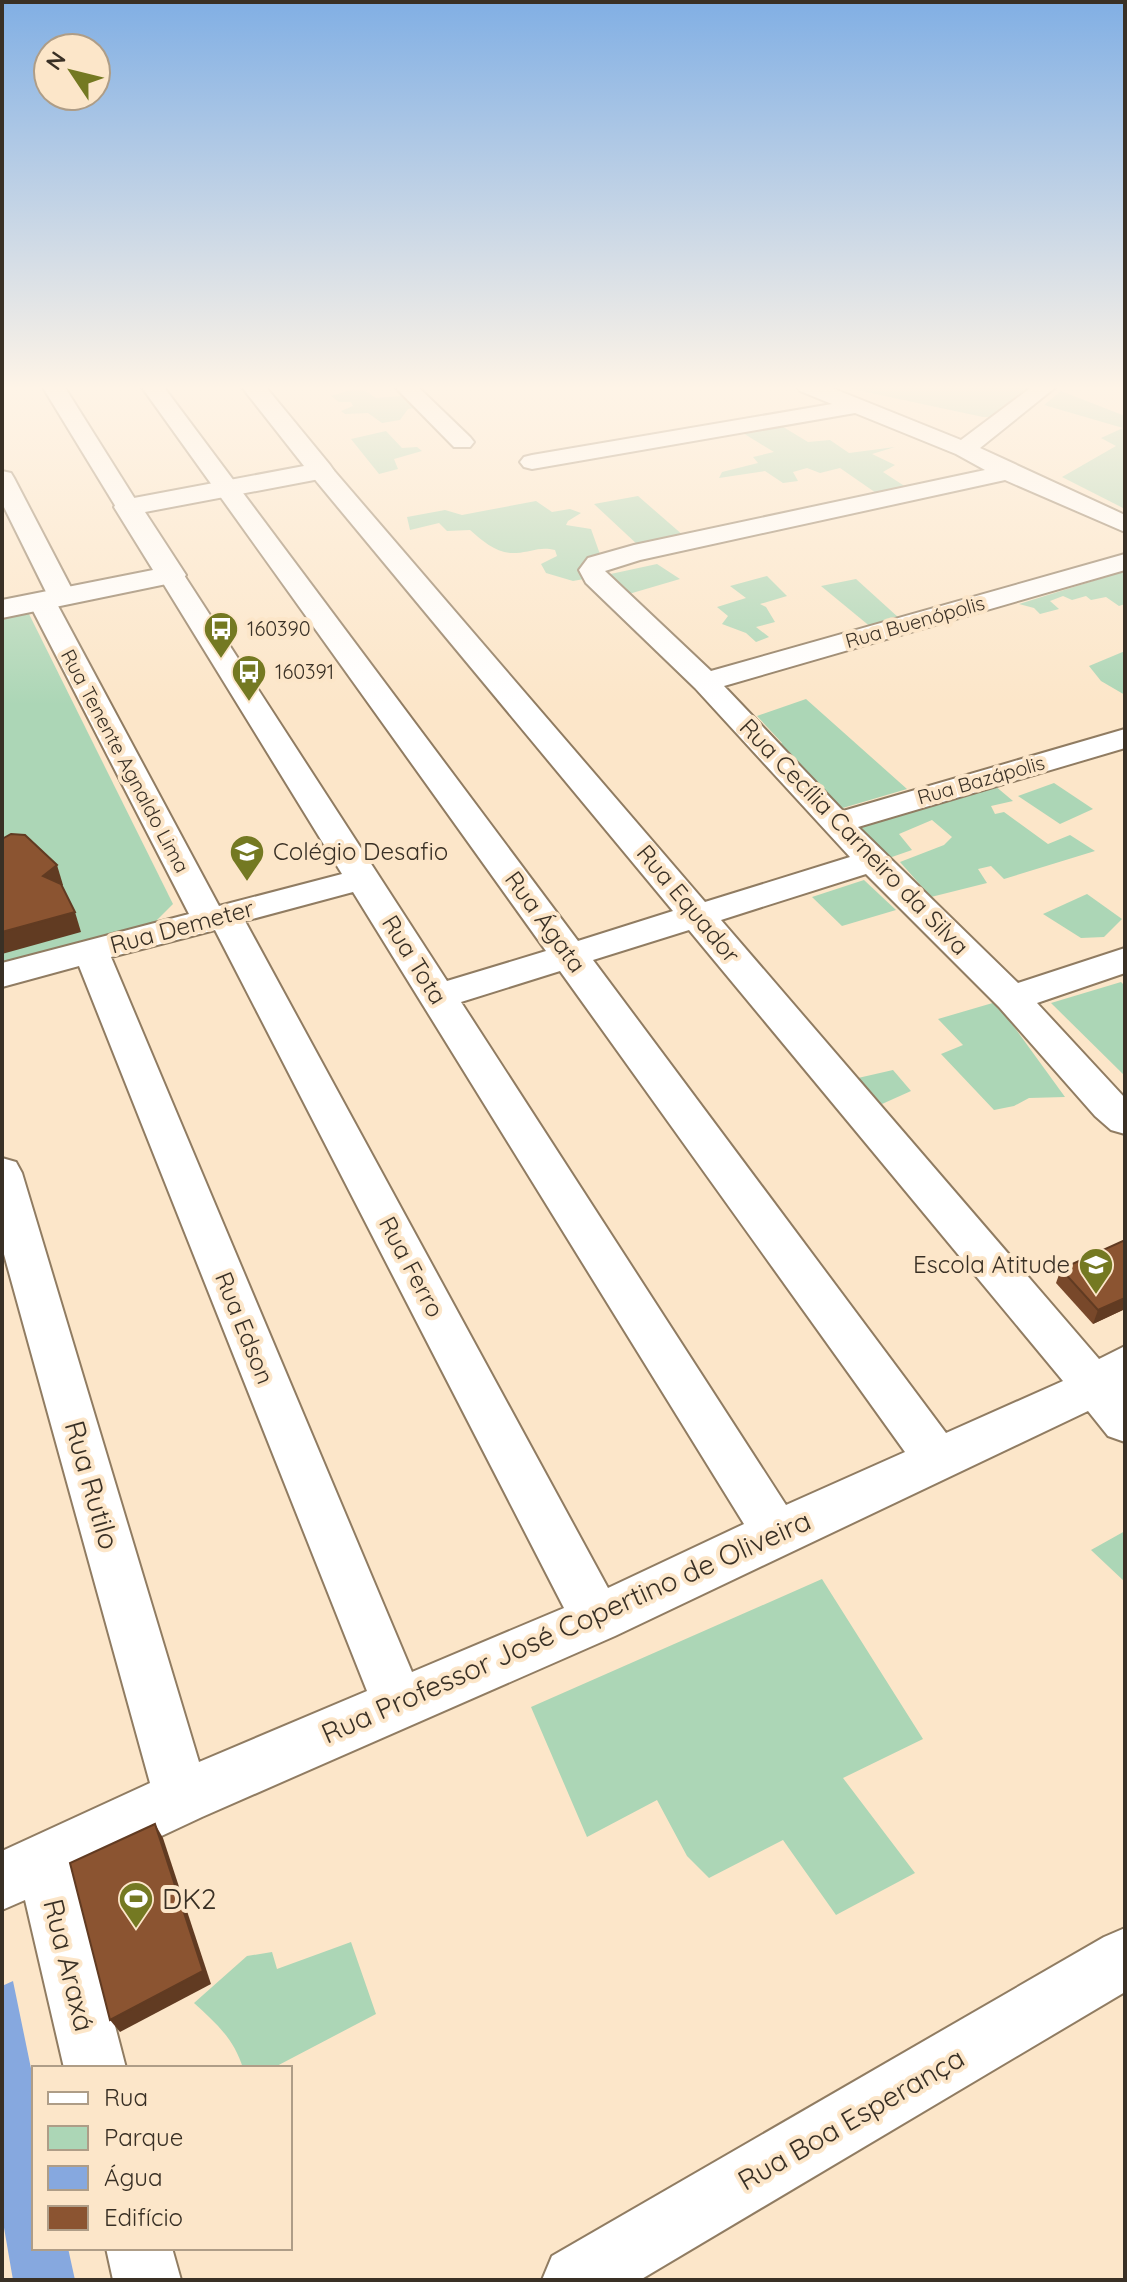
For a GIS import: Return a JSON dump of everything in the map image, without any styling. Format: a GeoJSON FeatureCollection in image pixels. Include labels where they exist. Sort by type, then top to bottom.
{"type":"FeatureCollection","features":[{"type":"Feature","properties":{"kind":"street","name":"Rua Tenente Agnaldo Lima"},"geometry":{"type":"LineString","coordinates":[[8,492],[52,599],[217,918]]}},
{"type":"Feature","properties":{"kind":"street","name":"Rua Tota"},"geometry":{"type":"LineString","coordinates":[[119,492],[776,1533]]}},
{"type":"Feature","properties":{"kind":"street"},"geometry":{"type":"LineString","coordinates":[[128,507],[206,492]]}},
{"type":"Feature","properties":{"kind":"street","name":"Rua Ágata"},"geometry":{"type":"LineString","coordinates":[[228,492],[571,956],[938,1460]]}},
{"type":"Feature","properties":{"kind":"street","name":"Rua Equador"},"geometry":{"type":"LineString","coordinates":[[339,492],[698,916],[1115,1391]]}},
{"type":"Feature","properties":{"kind":"street","name":"Rua Cecília Carneiro da Silva"},"geometry":{"type":"LineString","coordinates":[[914,492],[606,560],[592,570],[595,577],[705,682],[872,861],[1012,998],[1125,1120]]}},
{"type":"Feature","properties":{"kind":"street"},"geometry":{"type":"LineString","coordinates":[[1054,492],[1125,524]]}},
{"type":"Feature","properties":{"kind":"street","name":"Rua Buenópolis"},"geometry":{"type":"LineString","coordinates":[[705,682],[1125,562]]}},
{"type":"Feature","properties":{"kind":"street"},"geometry":{"type":"LineString","coordinates":[[2,609],[171,575]]}},
{"type":"Feature","properties":{"kind":"street","name":"Rua Bazápolis"},"geometry":{"type":"LineString","coordinates":[[837,823],[1125,738]]}},
{"type":"Feature","properties":{"kind":"street"},"geometry":{"type":"LineString","coordinates":[[437,997],[872,861]]}},
{"type":"Feature","properties":{"kind":"street","name":"Rua Demeter"},"geometry":{"type":"LineString","coordinates":[[2,975],[363,879]]}},
{"type":"Feature","properties":{"kind":"street","name":"Rua Ferro"},"geometry":{"type":"LineString","coordinates":[[217,918],[597,1619]]}},
{"type":"Feature","properties":{"kind":"street","name":"Rua Edson"},"geometry":{"type":"LineString","coordinates":[[91,951],[399,1704]]}},
{"type":"Feature","properties":{"kind":"street"},"geometry":{"type":"LineString","coordinates":[[1012,998],[1125,960]]}},
{"type":"Feature","properties":{"kind":"street","name":"Rua Rutilo"},"geometry":{"type":"LineString","coordinates":[[2,1173],[182,1797]]}},
{"type":"Feature","properties":{"kind":"street","name":"Rua Professor José Copertino de Oliveira"},"geometry":{"type":"LineString","coordinates":[[23,1871],[182,1797],[597,1619],[938,1460],[1115,1391]]}},
{"type":"Feature","properties":{"kind":"street","name":"Rua Araxá"},"geometry":{"type":"LineString","coordinates":[[23,1871],[94,2066]]}},
{"type":"Feature","properties":{"kind":"street","name":"Rua Boa Esperança"},"geometry":{"type":"LineString","coordinates":[[576,2280],[1125,1958]]}},
{"type":"Feature","properties":{"kind":"street"},"geometry":{"type":"LineString","coordinates":[[140,2250],[147,2280]]}},
{"type":"Feature","properties":{"kind":"green space"},"geometry":{"type":"Polygon","coordinates":[[[1093,492],[1125,492],[1125,509],[1093,492]]]}},
{"type":"Feature","properties":{"kind":"green space"},"geometry":{"type":"Polygon","coordinates":[[[638,496],[684,536],[639,546],[594,504],[638,496]]]}},
{"type":"Feature","properties":{"kind":"green space"},"geometry":{"type":"Polygon","coordinates":[[[536,501],[552,512],[570,509],[581,513],[566,525],[591,529],[601,557],[584,579],[573,581],[546,573],[541,564],[557,556],[555,550],[503,552],[470,530],[447,531],[439,523],[410,530],[407,517],[445,510],[462,515],[536,501]]]}},
{"type":"Feature","properties":{"kind":"green space"},"geometry":{"type":"Polygon","coordinates":[[[657,564],[680,579],[622,596],[606,575],[657,564]]]}},
{"type":"Feature","properties":{"kind":"green space"},"geometry":{"type":"Polygon","coordinates":[[[1125,571],[1125,604],[1119,606],[1106,597],[1091,600],[1086,596],[1072,600],[1063,596],[1050,601],[1059,609],[1040,614],[1034,608],[1019,604],[1125,571]]]}},
{"type":"Feature","properties":{"kind":"green space"},"geometry":{"type":"Polygon","coordinates":[[[767,576],[787,596],[760,604],[766,607],[775,622],[756,627],[769,637],[756,642],[746,633],[722,624],[728,616],[717,607],[746,598],[730,586],[767,576]]]}},
{"type":"Feature","properties":{"kind":"green space"},"geometry":{"type":"Polygon","coordinates":[[[856,579],[899,618],[872,628],[821,586],[856,579]]]}},
{"type":"Feature","properties":{"kind":"green space"},"geometry":{"type":"Polygon","coordinates":[[[27,610],[173,904],[151,926],[2,966],[2,615],[27,610]]]}},
{"type":"Feature","properties":{"kind":"green space"},"geometry":{"type":"Polygon","coordinates":[[[1125,651],[1125,695],[1101,681],[1089,666],[1125,651]]]}},
{"type":"Feature","properties":{"kind":"green space"},"geometry":{"type":"Polygon","coordinates":[[[806,699],[907,789],[836,810],[773,749],[782,743],[757,716],[806,699]]]}},
{"type":"Feature","properties":{"kind":"green space"},"geometry":{"type":"Polygon","coordinates":[[[1054,783],[1093,809],[1060,824],[1018,796],[1054,783]]]}},
{"type":"Feature","properties":{"kind":"green space"},"geometry":{"type":"Polygon","coordinates":[[[994,785],[1013,801],[991,806],[995,814],[1004,812],[1048,844],[1070,835],[1095,851],[1004,879],[991,866],[978,869],[987,883],[931,897],[900,862],[944,845],[952,837],[932,820],[899,834],[912,850],[889,858],[858,828],[994,785]]]}},
{"type":"Feature","properties":{"kind":"green space"},"geometry":{"type":"Polygon","coordinates":[[[864,880],[896,910],[842,926],[812,897],[864,880]]]}},
{"type":"Feature","properties":{"kind":"green space"},"geometry":{"type":"Polygon","coordinates":[[[1087,894],[1122,919],[1104,937],[1081,938],[1043,914],[1087,894]]]}},
{"type":"Feature","properties":{"kind":"green space"},"geometry":{"type":"Polygon","coordinates":[[[1121,982],[1125,986],[1125,1076],[1051,1003],[1121,982]]]}},
{"type":"Feature","properties":{"kind":"green space"},"geometry":{"type":"Polygon","coordinates":[[[996,1002],[1065,1097],[1029,1098],[1014,1106],[994,1110],[941,1054],[963,1045],[938,1019],[996,1002]]]}},
{"type":"Feature","properties":{"kind":"green space"},"geometry":{"type":"Polygon","coordinates":[[[893,1070],[911,1091],[882,1104],[858,1078],[893,1070]]]}},
{"type":"Feature","properties":{"kind":"green space"},"geometry":{"type":"Polygon","coordinates":[[[1125,1531],[1125,1582],[1091,1550],[1125,1531]]]}},
{"type":"Feature","properties":{"kind":"green space"},"geometry":{"type":"Polygon","coordinates":[[[822,1579],[923,1739],[843,1778],[915,1873],[836,1915],[783,1840],[709,1878],[687,1856],[657,1800],[587,1837],[531,1707],[822,1579]]]}},
{"type":"Feature","properties":{"kind":"green space"},"geometry":{"type":"Polygon","coordinates":[[[351,1942],[376,2014],[277,2066],[242,2066],[229,2040],[194,2003],[247,1956],[272,1952],[277,1969],[351,1942]]]}},
{"type":"Feature","properties":{"kind":"water"},"geometry":{"type":"Polygon","coordinates":[[[13,1981],[32,2073],[32,2250],[68,2250],[75,2280],[13,2280],[2,2216],[2,1986],[13,1981]]]}},
{"type":"Feature","properties":{"kind":"building"},"geometry":{"type":"Polygon","coordinates":[[[11,834],[25,835],[57,865],[43,876],[61,884],[75,912],[2,932],[2,839],[11,834]]]}},
{"type":"Feature","properties":{"kind":"building","name":"Escola Atitude"},"geometry":{"type":"Polygon","coordinates":[[[1125,1240],[1125,1298],[1098,1310],[1061,1269],[1125,1240]]]}},
{"type":"Feature","properties":{"kind":"building","name":"DK2"},"geometry":{"type":"Polygon","coordinates":[[[155,1824],[203,1971],[110,2020],[70,1863],[155,1824]]]}},
{"type":"Feature","properties":{"kind":"place","name":"160390"},"geometry":{"type":"Point","coordinates":[221,660]}},
{"type":"Feature","properties":{"kind":"place","name":"160391"},"geometry":{"type":"Point","coordinates":[249,703]}},
{"type":"Feature","properties":{"kind":"place","name":"Colégio Desafio"},"geometry":{"type":"Point","coordinates":[247,883]}},
{"type":"Feature","properties":{"kind":"place","name":"Escola Atitude"},"geometry":{"type":"Point","coordinates":[1096,1296]}},
{"type":"Feature","properties":{"kind":"place","name":"DK2"},"geometry":{"type":"Point","coordinates":[136,1930]}}]}
